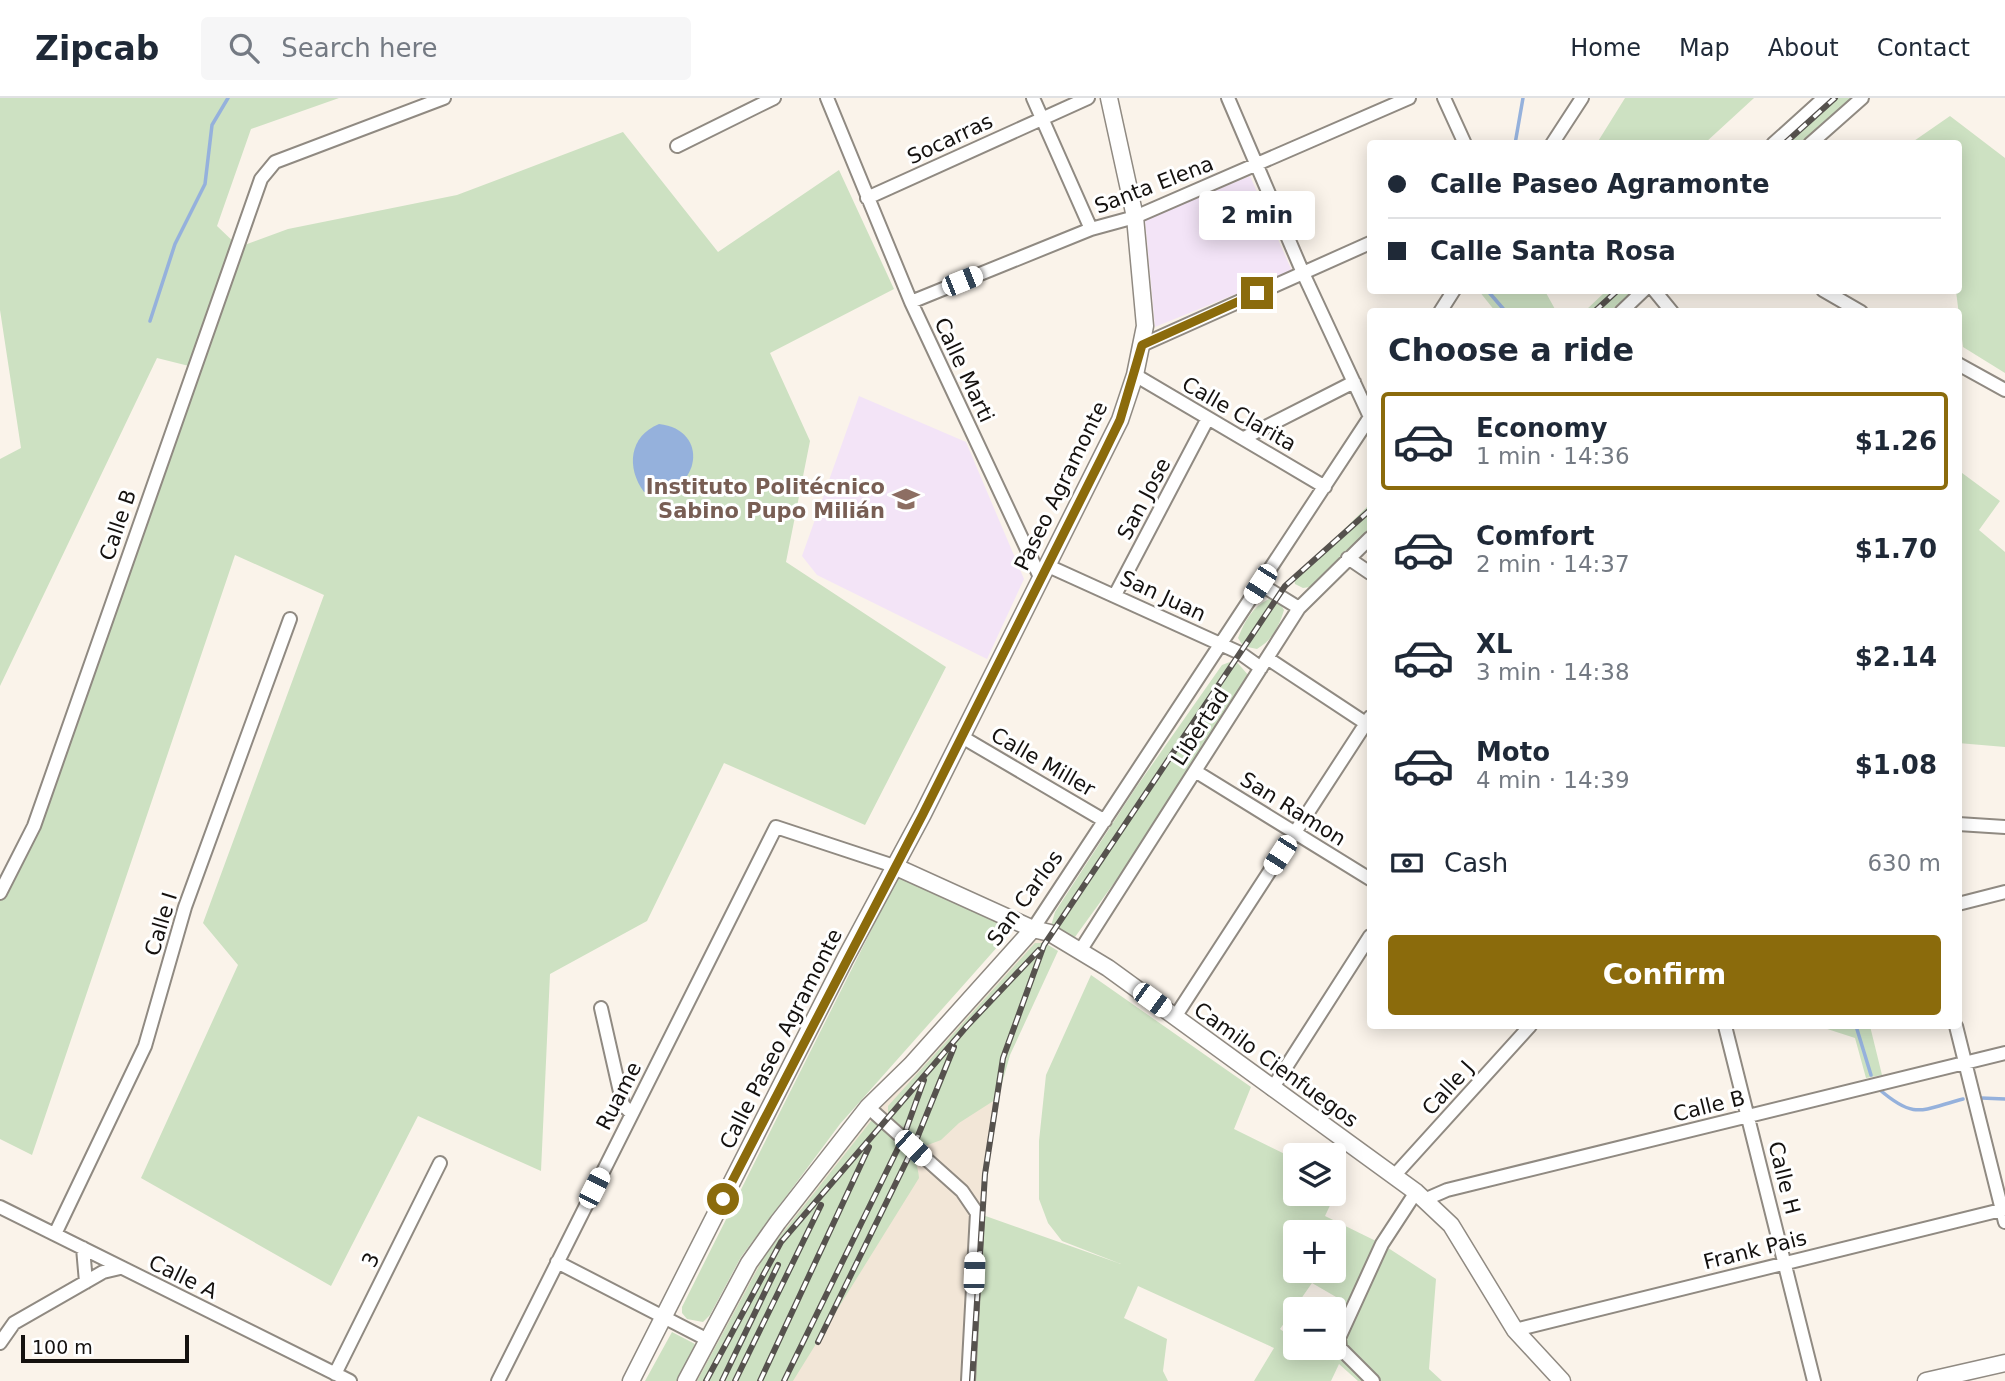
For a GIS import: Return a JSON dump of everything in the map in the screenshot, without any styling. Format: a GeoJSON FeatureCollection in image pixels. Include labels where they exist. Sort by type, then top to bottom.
{"type":"FeatureCollection","features":[{"type":"Feature","properties":{"kind":"street","name":"Calle B"},"geometry":{"type":"LineString","coordinates":[[0,893],[33,825],[218,297],[239,247],[257,188],[268,169],[289,156],[444,98]]}},
{"type":"Feature","properties":{"kind":"street"},"geometry":{"type":"LineString","coordinates":[[677,146],[774,98]]}},
{"type":"Feature","properties":{"kind":"street","name":"Calle Marti"},"geometry":{"type":"LineString","coordinates":[[827,98],[911,302],[1043,571]]}},
{"type":"Feature","properties":{"kind":"street"},"geometry":{"type":"LineString","coordinates":[[1033,98],[1091,229]]}},
{"type":"Feature","properties":{"kind":"street","name":"Socarras"},"geometry":{"type":"LineString","coordinates":[[867,198],[1088,98]]}},
{"type":"Feature","properties":{"kind":"street","name":"Paseo Agramonte"},"geometry":{"type":"LineString","coordinates":[[894,866],[1120,420],[1135,375],[1145,326],[1135,217],[1109,98]]}},
{"type":"Feature","properties":{"kind":"street"},"geometry":{"type":"LineString","coordinates":[[1228,98],[1303,272],[1367,410]]}},
{"type":"Feature","properties":{"kind":"street","name":"Santa Elena"},"geometry":{"type":"LineString","coordinates":[[911,302],[1091,229],[1135,217],[1409,98]]}},
{"type":"Feature","properties":{"kind":"street"},"geometry":{"type":"LineString","coordinates":[[1444,98],[1463,140]]}},
{"type":"Feature","properties":{"kind":"street"},"geometry":{"type":"LineString","coordinates":[[1555,140],[1581,98]]}},
{"type":"Feature","properties":{"kind":"street"},"geometry":{"type":"LineString","coordinates":[[1777,140],[1824,98]]}},
{"type":"Feature","properties":{"kind":"street"},"geometry":{"type":"LineString","coordinates":[[1815,140],[1862,98]]}},
{"type":"Feature","properties":{"kind":"street"},"geometry":{"type":"LineString","coordinates":[[1142,345],[1367,244]]}},
{"type":"Feature","properties":{"kind":"street"},"geometry":{"type":"LineString","coordinates":[[1625,308],[1640,294]]}},
{"type":"Feature","properties":{"kind":"street"},"geometry":{"type":"LineString","coordinates":[[1657,294],[1669,308]]}},
{"type":"Feature","properties":{"kind":"street"},"geometry":{"type":"LineString","coordinates":[[1830,294],[1854,308]]}},
{"type":"Feature","properties":{"kind":"street"},"geometry":{"type":"LineString","coordinates":[[1962,366],[2005,390]]}},
{"type":"Feature","properties":{"kind":"street","name":"Calle Clarita"},"geometry":{"type":"LineString","coordinates":[[1135,375],[1207,420],[1244,438],[1325,487]]}},
{"type":"Feature","properties":{"kind":"street"},"geometry":{"type":"LineString","coordinates":[[1244,438],[1354,382]]}},
{"type":"Feature","properties":{"kind":"street","name":"San Jose"},"geometry":{"type":"LineString","coordinates":[[1115,595],[1207,420]]}},
{"type":"Feature","properties":{"kind":"street","name":"San Carlos"},"geometry":{"type":"LineString","coordinates":[[687,1381],[749,1263],[868,1107],[911,1065],[1033,929],[1367,422]]}},
{"type":"Feature","properties":{"kind":"street","name":"Libertad"},"geometry":{"type":"LineString","coordinates":[[1080,951],[1299,608],[1367,541]]}},
{"type":"Feature","properties":{"kind":"street"},"geometry":{"type":"LineString","coordinates":[[1348,558],[1367,571]]}},
{"type":"Feature","properties":{"kind":"street","name":"San Juan"},"geometry":{"type":"LineString","coordinates":[[1043,571],[1115,595],[1264,663],[1367,721]]}},
{"type":"Feature","properties":{"kind":"street"},"geometry":{"type":"LineString","coordinates":[[1260,584],[1299,608]]}},
{"type":"Feature","properties":{"kind":"street","name":"Calle I"},"geometry":{"type":"LineString","coordinates":[[55,1234],[145,1046],[185,907],[290,619]]}},
{"type":"Feature","properties":{"kind":"street"},"geometry":{"type":"LineString","coordinates":[[1175,1017],[1367,725]]}},
{"type":"Feature","properties":{"kind":"street","name":"Calle Miller"},"geometry":{"type":"LineString","coordinates":[[961,737],[1105,821]]}},
{"type":"Feature","properties":{"kind":"street","name":"San Ramon"},"geometry":{"type":"LineString","coordinates":[[1195,771],[1367,878]]}},
{"type":"Feature","properties":{"kind":"street"},"geometry":{"type":"LineString","coordinates":[[1962,824],[2005,827]]}},
{"type":"Feature","properties":{"kind":"street","name":"Camilo Cienfuegos"},"geometry":{"type":"LineString","coordinates":[[776,827],[894,866],[1033,929],[1050,933],[1175,1017],[1420,1196],[1461,1238],[1516,1330],[1562,1381]]}},
{"type":"Feature","properties":{"kind":"street","name":"Ruame"},"geometry":{"type":"LineString","coordinates":[[498,1381],[776,827]]}},
{"type":"Feature","properties":{"kind":"street","name":"Calle Paseo Agramonte"},"geometry":{"type":"LineString","coordinates":[[631,1381],[894,866]]}},
{"type":"Feature","properties":{"kind":"street"},"geometry":{"type":"LineString","coordinates":[[1962,903],[2005,892]]}},
{"type":"Feature","properties":{"kind":"street"},"geometry":{"type":"LineString","coordinates":[[1272,1089],[1367,941]]}},
{"type":"Feature","properties":{"kind":"street"},"geometry":{"type":"LineString","coordinates":[[601,1008],[623,1105],[632,1114]]}},
{"type":"Feature","properties":{"kind":"street","name":"Calle J"},"geometry":{"type":"LineString","coordinates":[[1394,1177],[1527,1029]]}},
{"type":"Feature","properties":{"kind":"street","name":"Calle H"},"geometry":{"type":"LineString","coordinates":[[1727,1029],[1814,1381]]}},
{"type":"Feature","properties":{"kind":"street"},"geometry":{"type":"LineString","coordinates":[[1957,1029],[2004,1214]]}},
{"type":"Feature","properties":{"kind":"street","name":"Calle B"},"geometry":{"type":"LineString","coordinates":[[1420,1196],[2005,1053]]}},
{"type":"Feature","properties":{"kind":"street"},"geometry":{"type":"LineString","coordinates":[[868,1107],[962,1191],[977,1213],[968,1381]]}},
{"type":"Feature","properties":{"kind":"street","name":"3"},"geometry":{"type":"LineString","coordinates":[[335,1374],[440,1163]]}},
{"type":"Feature","properties":{"kind":"street"},"geometry":{"type":"LineString","coordinates":[[1373,1381],[1339,1348],[1339,1338],[1382,1244],[1420,1196]]}},
{"type":"Feature","properties":{"kind":"street","name":"Calle A"},"geometry":{"type":"LineString","coordinates":[[0,1207],[350,1381]]}},
{"type":"Feature","properties":{"kind":"street","name":"Frank Pais"},"geometry":{"type":"LineString","coordinates":[[1516,1330],[1785,1262],[2004,1214]]}},
{"type":"Feature","properties":{"kind":"street"},"geometry":{"type":"LineString","coordinates":[[83,1248],[86,1282]]}},
{"type":"Feature","properties":{"kind":"street"},"geometry":{"type":"LineString","coordinates":[[557,1262],[663,1320],[708,1340]]}},
{"type":"Feature","properties":{"kind":"street"},"geometry":{"type":"LineString","coordinates":[[0,1343],[14,1323],[86,1282],[120,1268]]}},
{"type":"Feature","properties":{"kind":"street"},"geometry":{"type":"LineString","coordinates":[[1926,1381],[2005,1363]]}},
{"type":"Feature","properties":{"kind":"shaded area"},"geometry":{"type":"Polygon","coordinates":[[[1250,176],[1292,271],[1155,327],[1145,220],[1250,176]]]}},
{"type":"Feature","properties":{"kind":"shaded area","name":"Instituto Politécnico Sabino Pupo Milián"},"geometry":{"type":"Polygon","coordinates":[[[859,396],[966,442],[1024,579],[987,659],[817,575],[802,556],[859,396]]]}},
{"type":"Feature","properties":{"kind":"shaded area"},"geometry":{"type":"Polygon","coordinates":[[[1033,929],[1050,933],[1003,1058],[985,1174],[972,1381],[687,1381],[749,1263],[851,1127],[1033,929]]]}},
{"type":"Feature","properties":{"kind":"green space"},"geometry":{"type":"Polygon","coordinates":[[[0,98],[339,98],[251,129],[217,226],[239,247],[288,229],[457,195],[623,132],[718,252],[839,170],[894,289],[770,353],[810,441],[786,562],[946,667],[865,825],[724,763],[647,921],[550,974],[541,1171],[418,1116],[331,1286],[141,1178],[238,965],[203,923],[324,595],[235,555],[32,1155],[0,1139],[0,893],[34,825],[193,367],[157,358],[0,686],[0,459],[21,448],[0,310],[0,98]]]}},
{"type":"Feature","properties":{"kind":"green space"},"geometry":{"type":"Polygon","coordinates":[[[1625,98],[1754,98],[1708,140],[1599,140],[1625,98]]]}},
{"type":"Feature","properties":{"kind":"green space"},"geometry":{"type":"Polygon","coordinates":[[[1824,98],[1862,98],[1813,140],[1777,140],[1824,98]]]}},
{"type":"Feature","properties":{"kind":"green space"},"geometry":{"type":"Polygon","coordinates":[[[1950,116],[2005,158],[2005,373],[1963,347],[1962,308],[1958,308],[1956,294],[1962,294],[1962,140],[1915,140],[1950,116]]]}},
{"type":"Feature","properties":{"kind":"green space"},"geometry":{"type":"Polygon","coordinates":[[[1481,294],[1547,294],[1554,308],[1493,308],[1481,294]]]}},
{"type":"Feature","properties":{"kind":"green space"},"geometry":{"type":"Polygon","coordinates":[[[1603,294],[1630,294],[1613,308],[1588,308],[1603,294]]]}},
{"type":"Feature","properties":{"kind":"green space"},"geometry":{"type":"Polygon","coordinates":[[[1962,473],[2000,501],[1979,530],[2005,552],[2005,747],[1962,743],[1962,473]]]}},
{"type":"Feature","properties":{"kind":"green space"},"geometry":{"type":"Polygon","coordinates":[[[1367,507],[1367,536],[1310,587],[1303,588],[1295,584],[1294,578],[1367,507]]]}},
{"type":"Feature","properties":{"kind":"green space"},"geometry":{"type":"Polygon","coordinates":[[[1269,599],[1278,600],[1284,610],[1277,627],[1267,642],[1257,649],[1243,646],[1238,638],[1246,620],[1258,606],[1269,599]]]}},
{"type":"Feature","properties":{"kind":"green space"},"geometry":{"type":"Polygon","coordinates":[[[1235,660],[1249,676],[1122,872],[1075,937],[1051,926],[1055,912],[1135,789],[1222,665],[1235,660]]]}},
{"type":"Feature","properties":{"kind":"green space"},"geometry":{"type":"Polygon","coordinates":[[[898,877],[1006,924],[1007,936],[840,1124],[741,1257],[710,1315],[703,1322],[687,1319],[682,1313],[682,1307],[898,877]]]}},
{"type":"Feature","properties":{"kind":"green space"},"geometry":{"type":"Polygon","coordinates":[[[1035,943],[1045,943],[1058,951],[1010,1055],[998,1098],[959,1123],[941,1140],[925,1146],[888,1115],[888,1106],[1035,943]]]}},
{"type":"Feature","properties":{"kind":"green space"},"geometry":{"type":"Polygon","coordinates":[[[1091,975],[1251,1087],[1234,1129],[1283,1153],[1283,1206],[1330,1206],[1325,1216],[1333,1220],[1283,1220],[1283,1283],[1312,1283],[1346,1283],[1346,1226],[1382,1244],[1436,1279],[1429,1369],[1442,1381],[1358,1381],[1339,1364],[1331,1381],[1254,1381],[1274,1348],[1138,1286],[1124,1318],[1167,1339],[1163,1371],[1168,1381],[970,1381],[977,1213],[1121,1264],[1062,1241],[1048,1223],[1039,1199],[1039,1141],[1046,1075],[1091,975]]]}},
{"type":"Feature","properties":{"kind":"green space"},"geometry":{"type":"Polygon","coordinates":[[[1827,1029],[1871,1029],[1882,1075],[1866,1078],[1855,1038],[1827,1029]]]}},
{"type":"Feature","properties":{"kind":"green space"},"geometry":{"type":"Polygon","coordinates":[[[871,1121],[890,1133],[910,1152],[918,1168],[919,1178],[793,1381],[697,1381],[765,1255],[871,1121]]]}},
{"type":"Feature","properties":{"kind":"green space"},"geometry":{"type":"Polygon","coordinates":[[[672,1332],[695,1344],[677,1381],[645,1381],[672,1332]]]}},
{"type":"Feature","properties":{"kind":"water"},"geometry":{"type":"Polygon","coordinates":[[[659,424],[676,429],[687,438],[693,451],[692,464],[687,476],[677,486],[662,492],[644,492],[635,473],[634,453],[641,436],[659,424]]]}},
{"type":"Feature","properties":{"kind":"waterway"},"geometry":{"type":"LineString","coordinates":[[150,321],[175,244],[205,184],[212,125],[228,98]]}},
{"type":"Feature","properties":{"kind":"waterway"},"geometry":{"type":"LineString","coordinates":[[1516,140],[1523,98]]}},
{"type":"Feature","properties":{"kind":"waterway"},"geometry":{"type":"LineString","coordinates":[[1490,294],[1503,308]]}},
{"type":"Feature","properties":{"kind":"waterway"},"geometry":{"type":"LineString","coordinates":[[1857,1029],[1871,1075]]}},
{"type":"Feature","properties":{"kind":"waterway"},"geometry":{"type":"LineString","coordinates":[[1880,1090],[1902,1106],[1919,1110],[1963,1099]]}},
{"type":"Feature","properties":{"kind":"waterway"},"geometry":{"type":"LineString","coordinates":[[1981,1098],[2005,1099]]}},
{"type":"Feature","properties":{"kind":"railway"},"geometry":{"type":"LineString","coordinates":[[1788,140],[1835,98]]}},
{"type":"Feature","properties":{"kind":"railway"},"geometry":{"type":"LineString","coordinates":[[1598,308],[1614,294]]}},
{"type":"Feature","properties":{"kind":"railway"},"geometry":{"type":"LineString","coordinates":[[972,1381],[985,1174],[1003,1058],[1044,945],[1285,586],[1367,513]]}},
{"type":"Feature","properties":{"kind":"railway"},"geometry":{"type":"LineString","coordinates":[[706,1381],[781,1242],[967,1026],[1039,950]]}},
{"type":"Feature","properties":{"kind":"railway"},"geometry":{"type":"LineString","coordinates":[[818,1342],[913,1148],[954,1047]]}},
{"type":"Feature","properties":{"kind":"railway"},"geometry":{"type":"LineString","coordinates":[[784,1381],[903,1138],[924,1080]]}},
{"type":"Feature","properties":{"kind":"railway"},"geometry":{"type":"LineString","coordinates":[[760,1381],[869,1147]]}},
{"type":"Feature","properties":{"kind":"railway"},"geometry":{"type":"LineString","coordinates":[[735,1381],[821,1205]]}},
{"type":"Feature","properties":{"kind":"railway"},"geometry":{"type":"LineString","coordinates":[[722,1381],[778,1265]]}},
{"type":"Feature","properties":{"kind":"place","name":"Instituto Politécnico Sabino Pupo Milián"},"geometry":{"type":"Point","coordinates":[906,499]}},
{"type":"Feature","properties":{"kind":"route"},"geometry":{"type":"LineString","coordinates":[[723,1199],[923,814],[1102,457],[1120,420],[1142,345],[1257,293]]}}]}
